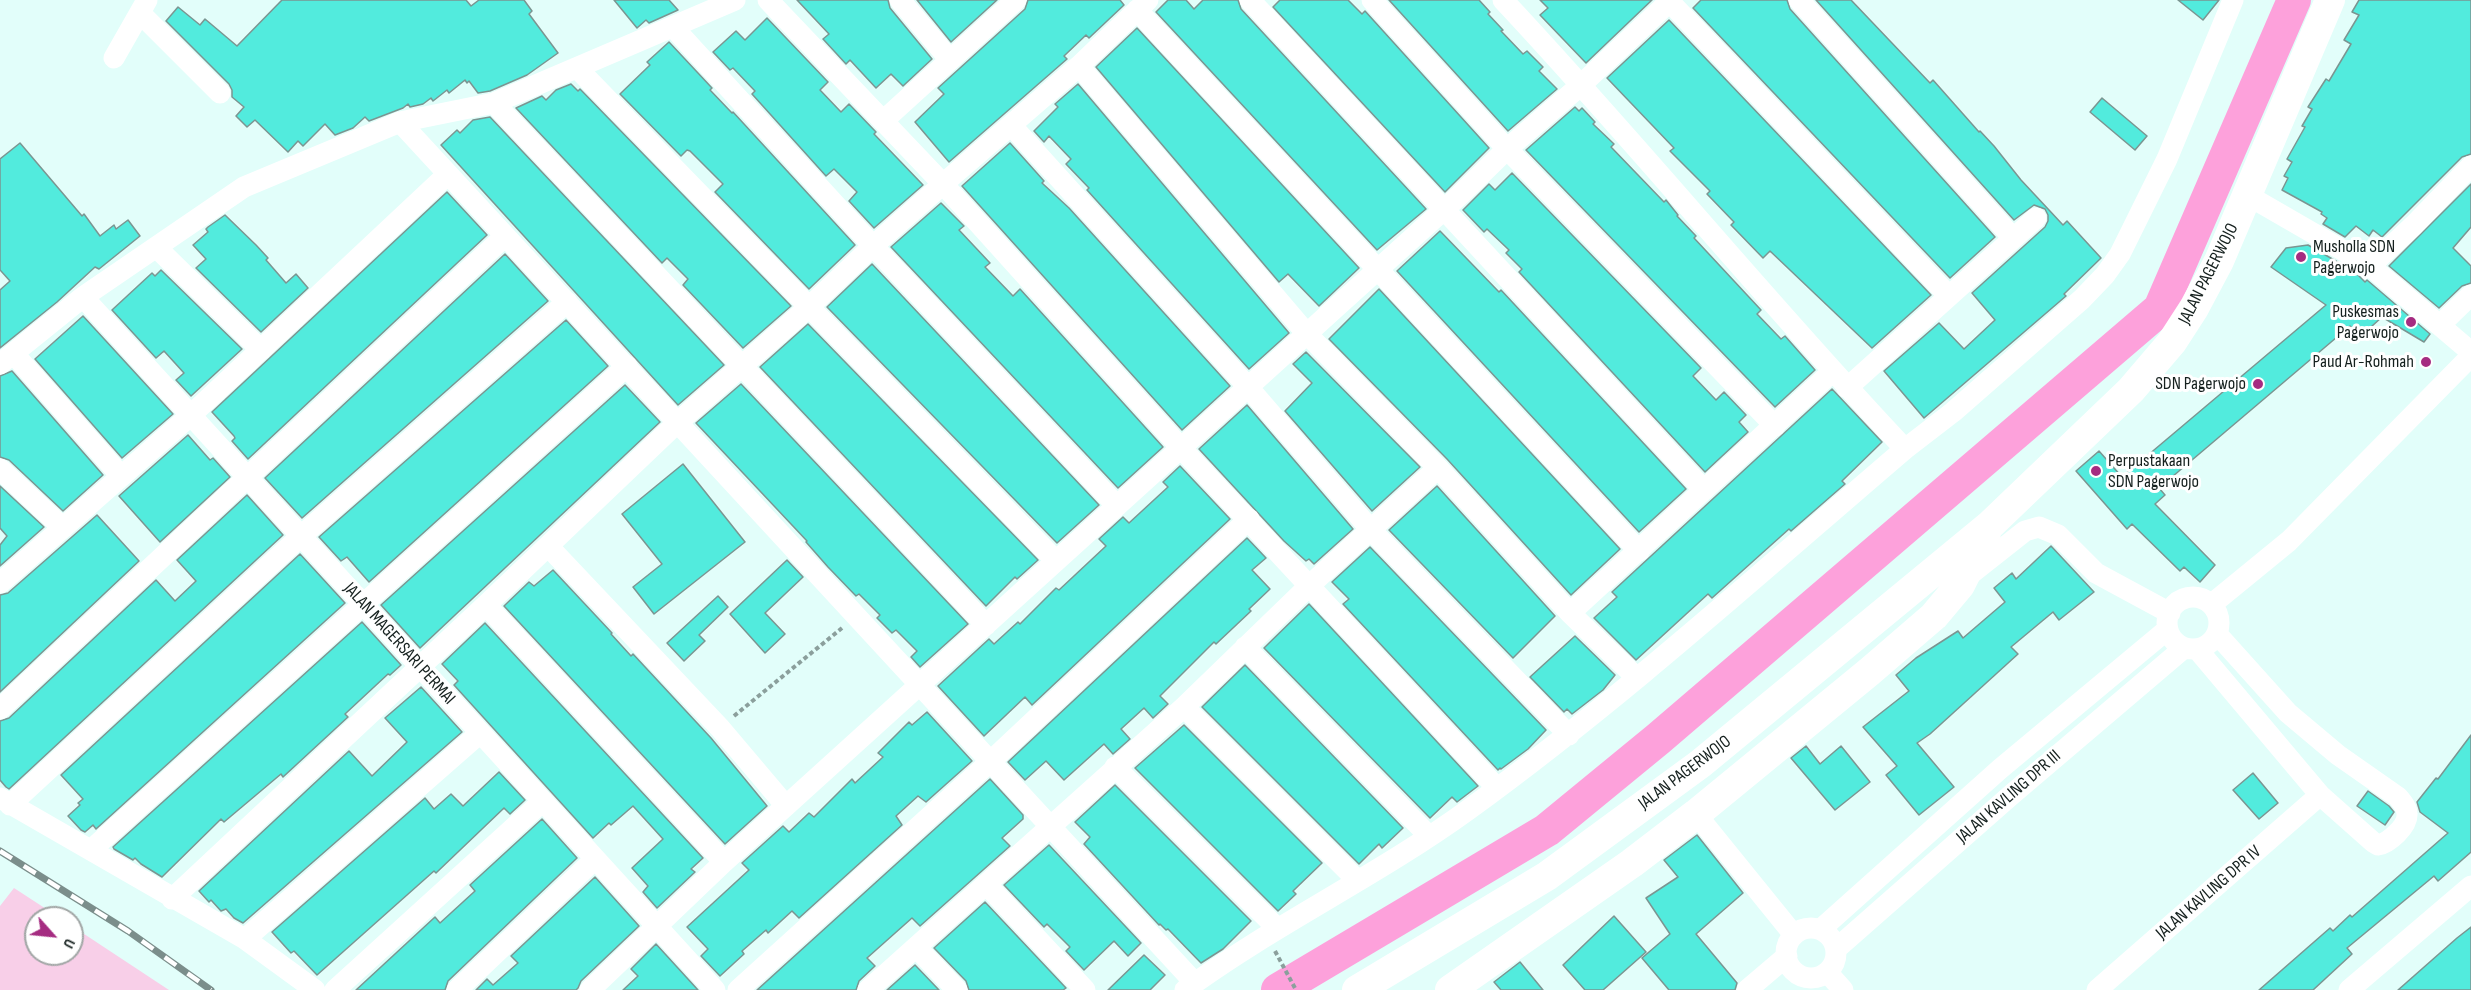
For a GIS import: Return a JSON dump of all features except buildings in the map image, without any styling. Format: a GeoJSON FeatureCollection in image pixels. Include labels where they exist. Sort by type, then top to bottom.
{"type":"FeatureCollection","features":[{"type":"Feature","properties":{"kind":"main road","name":"JALAN PAGERWOJO"},"geometry":{"type":"LineString","coordinates":[[1357,990],[1547,876],[1700,764],[1990,525],[2131,390],[2166,350],[2194,308],[2219,261],[2330,0]]}},
{"type":"Feature","properties":{"kind":"main road","name":"JALAN PAGERWOJO"},"geometry":{"type":"LineString","coordinates":[[1457,988],[1632,863],[1696,814],[1869,672],[1934,615],[1964,579],[1990,525]]}},
{"type":"Feature","properties":{"kind":"main road"},"geometry":{"type":"LineString","coordinates":[[1845,645],[1869,672]]}},
{"type":"Feature","properties":{"kind":"street"},"geometry":{"type":"LineString","coordinates":[[121,476],[7,359],[83,297],[244,187],[400,122],[494,103],[735,0]]}},
{"type":"Feature","properties":{"kind":"street"},"geometry":{"type":"LineString","coordinates":[[768,0],[943,184],[1181,448],[1497,788]]}},
{"type":"Feature","properties":{"kind":"street"},"geometry":{"type":"LineString","coordinates":[[900,0],[950,60]]}},
{"type":"Feature","properties":{"kind":"street"},"geometry":{"type":"LineString","coordinates":[[883,121],[1016,0]]}},
{"type":"Feature","properties":{"kind":"street"},"geometry":{"type":"LineString","coordinates":[[1250,0],[1704,490]]}},
{"type":"Feature","properties":{"kind":"street"},"geometry":{"type":"LineString","coordinates":[[1372,0],[1507,149],[1775,426]]}},
{"type":"Feature","properties":{"kind":"street"},"geometry":{"type":"LineString","coordinates":[[1503,0],[1581,85],[1847,388],[1905,449]]}},
{"type":"Feature","properties":{"kind":"street"},"geometry":{"type":"LineString","coordinates":[[590,990],[724,862],[1307,334],[1507,149],[1581,85],[1669,0],[1948,295]]}},
{"type":"Feature","properties":{"kind":"street"},"geometry":{"type":"LineString","coordinates":[[1799,0],[2013,238]]}},
{"type":"Feature","properties":{"kind":"street"},"geometry":{"type":"LineString","coordinates":[[400,122],[504,237],[627,366],[919,686],[1051,826],[1190,986],[1276,928],[1429,836],[1569,735],[1905,449],[1953,412],[2082,299],[2105,275],[2120,254],[2167,159],[2233,0]]}},
{"type":"Feature","properties":{"kind":"street"},"geometry":{"type":"LineString","coordinates":[[172,899],[677,423],[743,367],[873,246],[1079,66],[1142,5],[1377,270],[1639,550]]}},
{"type":"Feature","properties":{"kind":"street"},"geometry":{"type":"LineString","coordinates":[[114,58],[143,6],[220,93]]}},
{"type":"Feature","properties":{"kind":"street"},"geometry":{"type":"LineString","coordinates":[[674,28],[873,246],[1117,506]]}},
{"type":"Feature","properties":{"kind":"street"},"geometry":{"type":"LineString","coordinates":[[1079,66],[1307,334],[1438,468],[1570,613],[1637,678]]}},
{"type":"Feature","properties":{"kind":"street"},"geometry":{"type":"LineString","coordinates":[[577,68],[1056,561]]}},
{"type":"Feature","properties":{"kind":"street"},"geometry":{"type":"LineString","coordinates":[[494,103],[986,625]]}},
{"type":"Feature","properties":{"kind":"street"},"geometry":{"type":"LineString","coordinates":[[1011,125],[1248,387],[1371,530],[1569,735]]}},
{"type":"Feature","properties":{"kind":"street"},"geometry":{"type":"LineString","coordinates":[[2370,266],[2414,225],[2471,166]]}},
{"type":"Feature","properties":{"kind":"street"},"geometry":{"type":"LineString","coordinates":[[0,583],[191,415],[448,174]]}},
{"type":"Feature","properties":{"kind":"street"},"geometry":{"type":"LineString","coordinates":[[2212,604],[2289,541],[2471,354],[2370,266],[2247,195]]}},
{"type":"Feature","properties":{"kind":"street"},"geometry":{"type":"LineString","coordinates":[[1847,388],[2036,218]]}},
{"type":"Feature","properties":{"kind":"street"},"geometry":{"type":"LineString","coordinates":[[0,709],[504,237]]}},
{"type":"Feature","properties":{"kind":"street"},"geometry":{"type":"LineString","coordinates":[[156,247],[261,350]]}},
{"type":"Feature","properties":{"kind":"street"},"geometry":{"type":"LineString","coordinates":[[2440,325],[2471,295]]}},
{"type":"Feature","properties":{"kind":"street","name":"JALAN MAGERSARI PERMAI"},"geometry":{"type":"LineString","coordinates":[[83,297],[715,990]]}},
{"type":"Feature","properties":{"kind":"street"},"geometry":{"type":"LineString","coordinates":[[315,990],[245,939],[5,802],[300,537],[567,302]]}},
{"type":"Feature","properties":{"kind":"street"},"geometry":{"type":"LineString","coordinates":[[91,850],[627,366]]}},
{"type":"Feature","properties":{"kind":"street"},"geometry":{"type":"LineString","coordinates":[[1570,613],[1833,370]]}},
{"type":"Feature","properties":{"kind":"street"},"geometry":{"type":"LineString","coordinates":[[868,990],[1184,706],[1310,585],[1438,468]]}},
{"type":"Feature","properties":{"kind":"street"},"geometry":{"type":"LineString","coordinates":[[0,469],[63,528]]}},
{"type":"Feature","properties":{"kind":"street"},"geometry":{"type":"LineString","coordinates":[[738,990],[991,761],[1249,519]]}},
{"type":"Feature","properties":{"kind":"street"},"geometry":{"type":"LineString","coordinates":[[1964,579],[2025,531],[2039,527],[2058,534],[2096,573],[2169,621]]}},
{"type":"Feature","properties":{"kind":"street"},"geometry":{"type":"LineString","coordinates":[[549,546],[720,728],[786,806]]}},
{"type":"Feature","properties":{"kind":"street"},"geometry":{"type":"LineString","coordinates":[[2191,649],[2210,643],[2217,634],[2219,625],[2218,613],[2212,604],[2192,597],[2174,606],[2169,621],[2176,644],[2191,649],[2320,795],[2378,845],[2388,840],[2406,822],[2406,810],[2398,797],[2338,756],[2288,713],[2217,634]]}},
{"type":"Feature","properties":{"kind":"street"},"geometry":{"type":"LineString","coordinates":[[486,605],[724,862]]}},
{"type":"Feature","properties":{"kind":"street","name":"JALAN KAVLING DPR III"},"geometry":{"type":"LineString","coordinates":[[1821,929],[2169,621]]}},
{"type":"Feature","properties":{"kind":"street"},"geometry":{"type":"LineString","coordinates":[[1245,647],[1429,836]]}},
{"type":"Feature","properties":{"kind":"street","name":"JALAN KAVLING DPR III"},"geometry":{"type":"LineString","coordinates":[[1836,949],[2010,796],[2191,649]]}},
{"type":"Feature","properties":{"kind":"street"},"geometry":{"type":"LineString","coordinates":[[1184,706],[1358,880]]}},
{"type":"Feature","properties":{"kind":"street"},"geometry":{"type":"LineString","coordinates":[[245,939],[480,733]]}},
{"type":"Feature","properties":{"kind":"street"},"geometry":{"type":"LineString","coordinates":[[1115,767],[1276,928]]}},
{"type":"Feature","properties":{"kind":"street","name":"JALAN KAVLING DPR IV"},"geometry":{"type":"LineString","coordinates":[[2097,990],[2320,795]]}},
{"type":"Feature","properties":{"kind":"street"},"geometry":{"type":"LineString","coordinates":[[335,990],[543,801]]}},
{"type":"Feature","properties":{"kind":"street"},"geometry":{"type":"LineString","coordinates":[[1696,814],[1794,935]]}},
{"type":"Feature","properties":{"kind":"street"},"geometry":{"type":"LineString","coordinates":[[457,990],[596,859]]}},
{"type":"Feature","properties":{"kind":"street"},"geometry":{"type":"LineString","coordinates":[[986,884],[1085,990]]}},
{"type":"Feature","properties":{"kind":"street"},"geometry":{"type":"LineString","coordinates":[[2349,990],[2471,886]]}},
{"type":"Feature","properties":{"kind":"street"},"geometry":{"type":"LineString","coordinates":[[1811,980],[1833,966],[1836,949],[1834,941],[1821,929],[1804,929],[1794,935],[1788,945],[1787,956],[1794,971],[1811,980],[1843,990]]}},
{"type":"Feature","properties":{"kind":"street"},"geometry":{"type":"LineString","coordinates":[[916,947],[957,990]]}},
{"type":"Feature","properties":{"kind":"street"},"geometry":{"type":"LineString","coordinates":[[1747,990],[1787,956]]}},
{"type":"Feature","properties":{"kind":"path"},"geometry":{"type":"LineString","coordinates":[[720,728],[856,616]]}},
{"type":"Feature","properties":{"kind":"path"},"geometry":{"type":"LineString","coordinates":[[1284,967],[1296,990]]}},
{"type":"Feature","properties":{"kind":"shaded area"},"geometry":{"type":"Polygon","coordinates":[[[14,888],[42,906],[24,906],[24,966],[84,966],[84,934],[169,990],[0,990],[0,906],[14,888]]]}},
{"type":"Feature","properties":{"kind":"waterway"},"geometry":{"type":"LineString","coordinates":[[1278,990],[1547,830],[1658,739],[2160,309],[2294,0]]}},
{"type":"Feature","properties":{"kind":"railway"},"geometry":{"type":"LineString","coordinates":[[0,851],[128,931],[211,990]]}},
{"type":"Feature","properties":{"kind":"place","name":"Musholla SDN Pagerwojo"},"geometry":{"type":"Point","coordinates":[2301,257]}},
{"type":"Feature","properties":{"kind":"place","name":"Puskesmas Pagerwojo"},"geometry":{"type":"Point","coordinates":[2411,322]}},
{"type":"Feature","properties":{"kind":"place","name":"Paud Ar-Rohmah"},"geometry":{"type":"Point","coordinates":[2426,362]}},
{"type":"Feature","properties":{"kind":"place","name":"SDN Pagerwojo"},"geometry":{"type":"Point","coordinates":[2258,384]}},
{"type":"Feature","properties":{"kind":"place","name":"Perpustakaan SDN Pagerwojo"},"geometry":{"type":"Point","coordinates":[2096,471]}}]}
